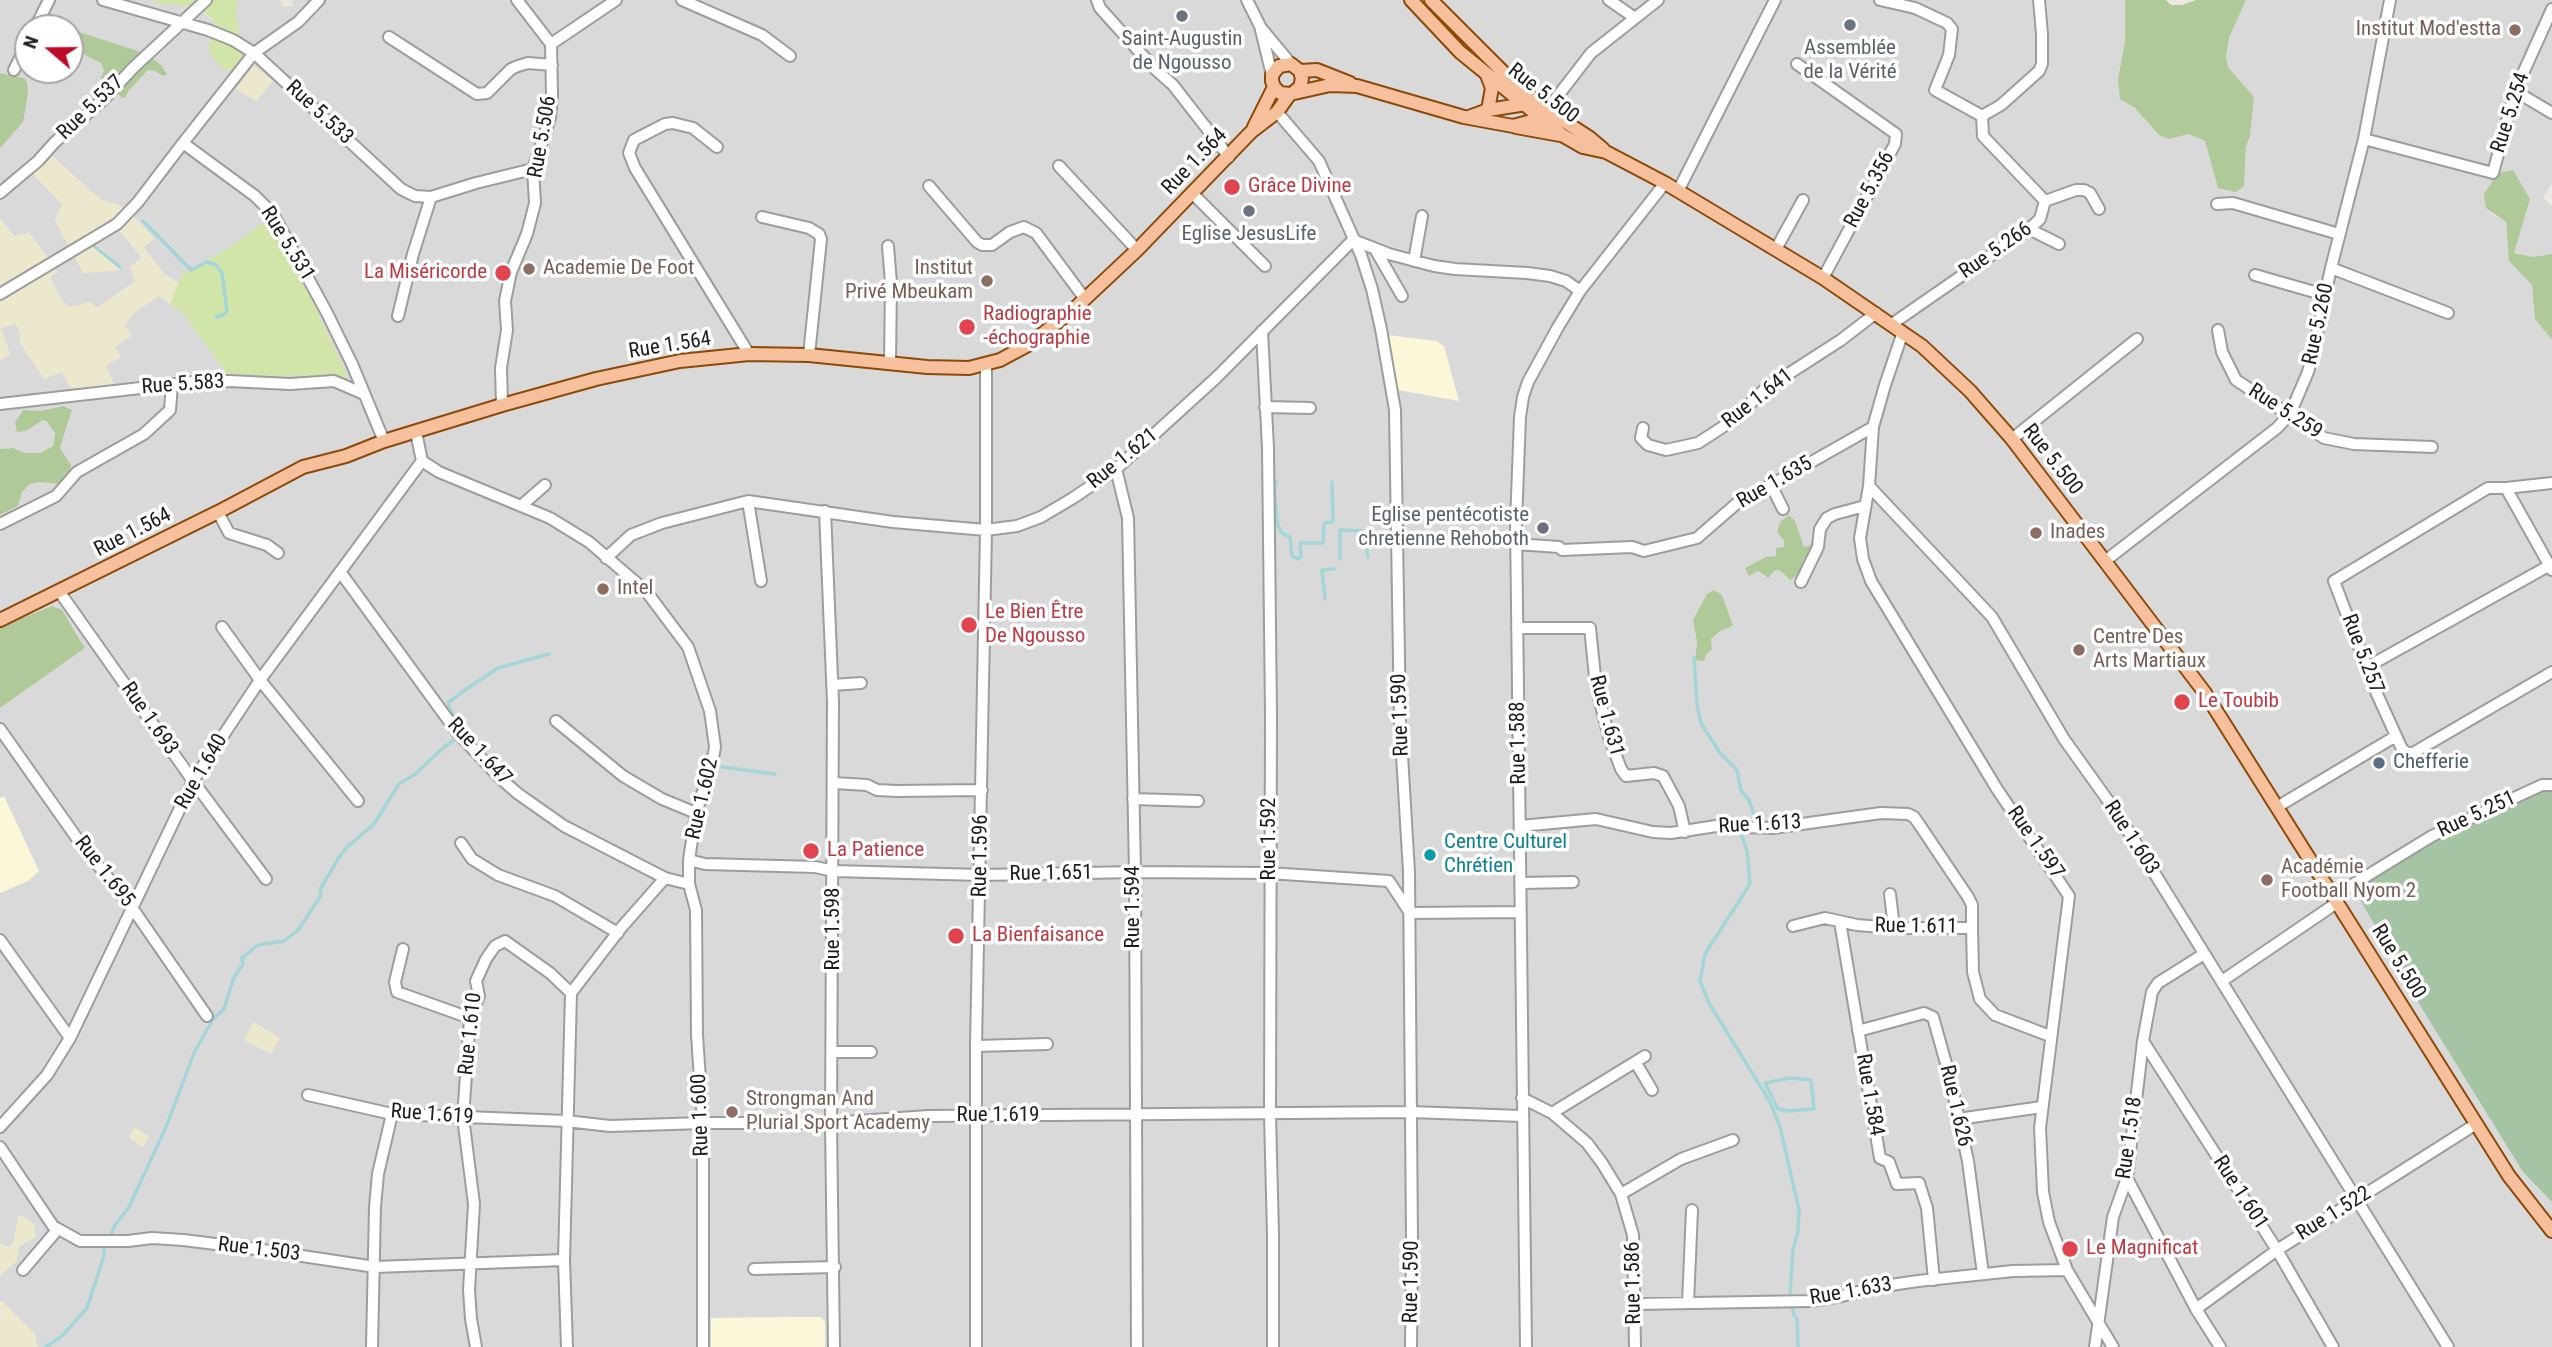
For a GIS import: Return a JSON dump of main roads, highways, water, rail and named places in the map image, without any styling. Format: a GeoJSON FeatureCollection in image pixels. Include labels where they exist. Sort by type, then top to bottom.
{"type":"FeatureCollection","features":[{"type":"Feature","properties":{"kind":"main road","name":"Rue 5.500"},"geometry":{"type":"LineString","coordinates":[[1410,0],[1487,75],[1528,102],[1562,135],[1583,147],[1606,152],[1665,183],[1823,278],[1898,328],[1938,360],[1970,391],[2012,439],[2206,693],[2509,1176],[2552,1231]]}},
{"type":"Feature","properties":{"kind":"main road"},"geometry":{"type":"LineString","coordinates":[[1431,0],[1528,102]]}},
{"type":"Feature","properties":{"kind":"main road"},"geometry":{"type":"LineString","coordinates":[[1430,22],[1443,13]]}},
{"type":"Feature","properties":{"kind":"main road"},"geometry":{"type":"LineString","coordinates":[[1251,132],[1279,65],[1317,70],[1357,86],[1469,117],[1562,135]]}},
{"type":"Feature","properties":{"kind":"main road"},"geometry":{"type":"LineString","coordinates":[[1292,93],[1300,87],[1302,79],[1296,67]]}},
{"type":"Feature","properties":{"kind":"main road"},"geometry":{"type":"LineString","coordinates":[[1487,75],[1492,88],[1488,110]]}},
{"type":"Feature","properties":{"kind":"main road"},"geometry":{"type":"LineString","coordinates":[[1273,81],[1280,93],[1329,85],[1357,86]]}},
{"type":"Feature","properties":{"kind":"main road","name":"Rue 1.564"},"geometry":{"type":"LineString","coordinates":[[0,620],[303,467],[346,456],[384,441],[502,405],[596,379],[654,366],[749,354],[808,355],[969,368],[986,365],[1028,345],[1050,330],[1085,299],[1137,250],[1251,132],[1277,112],[1292,93]]}},
{"type":"Feature","properties":{"kind":"main road"},"geometry":{"type":"LineString","coordinates":[[1469,117],[1488,110],[1528,102]]}},
{"type":"Feature","properties":{"kind":"main road"},"geometry":{"type":"LineString","coordinates":[[1513,126],[1543,114],[1590,138],[1606,152]]}},
{"type":"Feature","properties":{"kind":"waterway"},"geometry":{"type":"LineString","coordinates":[[143,221],[191,270],[207,262],[216,265],[222,273],[227,311],[216,317]]}},
{"type":"Feature","properties":{"kind":"waterway"},"geometry":{"type":"LineString","coordinates":[[93,245],[120,267]]}},
{"type":"Feature","properties":{"kind":"waterway"},"geometry":{"type":"LineString","coordinates":[[1276,481],[1274,490],[1278,526],[1282,533],[1290,537],[1292,556],[1298,559],[1301,556],[1300,543],[1323,543],[1324,523],[1333,522],[1332,482]]}},
{"type":"Feature","properties":{"kind":"waterway"},"geometry":{"type":"LineString","coordinates":[[1340,559],[1340,530],[1364,531],[1368,557]]}},
{"type":"Feature","properties":{"kind":"waterway"},"geometry":{"type":"LineString","coordinates":[[1325,599],[1322,570],[1334,569]]}},
{"type":"Feature","properties":{"kind":"waterway"},"geometry":{"type":"LineString","coordinates":[[109,1239],[115,1225],[129,1207],[166,1127],[194,1053],[213,1019],[224,1009],[234,977],[243,964],[242,958],[258,945],[284,941],[299,929],[320,897],[321,888],[338,859],[346,848],[374,824],[399,784],[414,775],[465,732],[448,703],[498,668],[549,654]]}},
{"type":"Feature","properties":{"kind":"waterway"},"geometry":{"type":"LineString","coordinates":[[1694,658],[1701,723],[1720,753],[1737,770],[1741,791],[1749,800],[1754,815],[1755,825],[1752,826]]}},
{"type":"Feature","properties":{"kind":"waterway"},"geometry":{"type":"LineString","coordinates":[[722,767],[775,774]]}},
{"type":"Feature","properties":{"kind":"waterway"},"geometry":{"type":"LineString","coordinates":[[1742,830],[1740,831],[1747,851],[1750,884],[1705,954],[1700,981],[1709,1003],[1770,1102],[1780,1127],[1799,1210],[1790,1295],[1797,1319],[1798,1347]]}},
{"type":"Feature","properties":{"kind":"waterway"},"geometry":{"type":"LineString","coordinates":[[1790,1078],[1811,1080],[1814,1109],[1778,1109],[1765,1083],[1790,1078]]}},
{"type":"Feature","properties":{"kind":"waterway"},"geometry":{"type":"LineString","coordinates":[[45,1347],[61,1337],[87,1308],[103,1259],[105,1244]]}},
{"type":"Feature","properties":{"kind":"place","name":"Saint-Augustin de Ngousso"},"geometry":{"type":"Point","coordinates":[1182,16]}},
{"type":"Feature","properties":{"kind":"place","name":"Assemblée de la Vérité"},"geometry":{"type":"Point","coordinates":[1850,25]}},
{"type":"Feature","properties":{"kind":"place","name":"Institut Mod'estta"},"geometry":{"type":"Point","coordinates":[2515,30]}},
{"type":"Feature","properties":{"kind":"place","name":"Grâce Divine"},"geometry":{"type":"Point","coordinates":[1232,187]}},
{"type":"Feature","properties":{"kind":"place","name":"Eglise JesusLife"},"geometry":{"type":"Point","coordinates":[1249,211]}},
{"type":"Feature","properties":{"kind":"place","name":"Academie De Foot"},"geometry":{"type":"Point","coordinates":[529,269]}},
{"type":"Feature","properties":{"kind":"place","name":"La Miséricorde"},"geometry":{"type":"Point","coordinates":[503,273]}},
{"type":"Feature","properties":{"kind":"place","name":"Institut Privé Mbeukam"},"geometry":{"type":"Point","coordinates":[987,281]}},
{"type":"Feature","properties":{"kind":"place","name":"Radiographie -échographie"},"geometry":{"type":"Point","coordinates":[967,327]}},
{"type":"Feature","properties":{"kind":"place","name":"Eglise pentécotiste chretienne Rehoboth"},"geometry":{"type":"Point","coordinates":[1543,528]}},
{"type":"Feature","properties":{"kind":"place","name":"Inades"},"geometry":{"type":"Point","coordinates":[2036,533]}},
{"type":"Feature","properties":{"kind":"place","name":"Intel"},"geometry":{"type":"Point","coordinates":[603,589]}},
{"type":"Feature","properties":{"kind":"place","name":"Le Bien Être De Ngousso"},"geometry":{"type":"Point","coordinates":[969,625]}},
{"type":"Feature","properties":{"kind":"place","name":"Centre Des Arts Martiaux"},"geometry":{"type":"Point","coordinates":[2079,650]}},
{"type":"Feature","properties":{"kind":"place","name":"Le Toubib"},"geometry":{"type":"Point","coordinates":[2182,702]}},
{"type":"Feature","properties":{"kind":"place","name":"Chefferie"},"geometry":{"type":"Point","coordinates":[2379,763]}},
{"type":"Feature","properties":{"kind":"place","name":"La Patience"},"geometry":{"type":"Point","coordinates":[811,851]}},
{"type":"Feature","properties":{"kind":"place","name":"Centre Culturel Chrétien"},"geometry":{"type":"Point","coordinates":[1430,855]}},
{"type":"Feature","properties":{"kind":"place","name":"Académie Football Nyom 2"},"geometry":{"type":"Point","coordinates":[2267,880]}},
{"type":"Feature","properties":{"kind":"place","name":"La Bienfaisance"},"geometry":{"type":"Point","coordinates":[956,936]}},
{"type":"Feature","properties":{"kind":"place","name":"Strongman And Plurial Sport Academy"},"geometry":{"type":"Point","coordinates":[732,1112]}},
{"type":"Feature","properties":{"kind":"place","name":"Le Magnificat"},"geometry":{"type":"Point","coordinates":[2070,1249]}}]}
